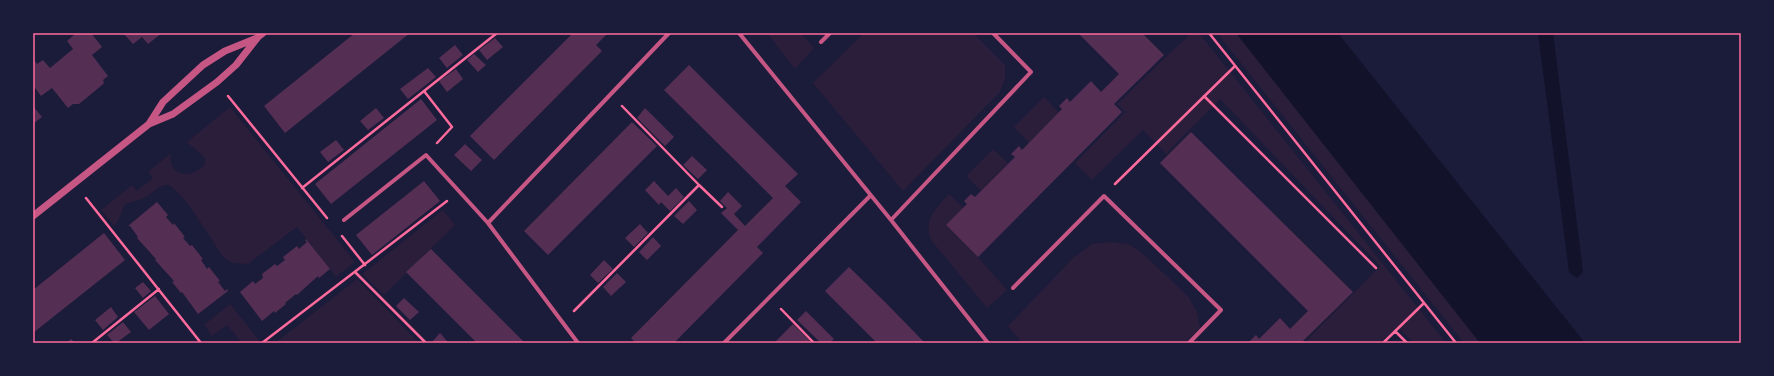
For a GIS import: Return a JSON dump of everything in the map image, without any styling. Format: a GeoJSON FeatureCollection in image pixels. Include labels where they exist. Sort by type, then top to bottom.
{"type":"FeatureCollection","features":[{"type":"Feature","properties":{"kind":"street"},"geometry":{"type":"LineString","coordinates":[[488,223],[670,33]]}},
{"type":"Feature","properties":{"kind":"street"},"geometry":{"type":"LineString","coordinates":[[739,33],[891,220],[988,343]]}},
{"type":"Feature","properties":{"kind":"street"},"geometry":{"type":"LineString","coordinates":[[821,42],[830,33]]}},
{"type":"Feature","properties":{"kind":"street"},"geometry":{"type":"LineString","coordinates":[[891,220],[1031,72],[993,33]]}},
{"type":"Feature","properties":{"kind":"street"},"geometry":{"type":"LineString","coordinates":[[33,216],[149,124],[172,114],[217,82],[236,65],[260,35]]}},
{"type":"Feature","properties":{"kind":"street"},"geometry":{"type":"LineString","coordinates":[[149,124],[163,102],[203,65],[225,51],[260,35]]}},
{"type":"Feature","properties":{"kind":"street"},"geometry":{"type":"LineString","coordinates":[[344,220],[426,155],[488,223],[578,343]]}},
{"type":"Feature","properties":{"kind":"street"},"geometry":{"type":"LineString","coordinates":[[724,343],[870,196]]}},
{"type":"Feature","properties":{"kind":"street"},"geometry":{"type":"LineString","coordinates":[[1013,288],[1104,196],[1221,310],[1189,343]]}},
{"type":"Feature","properties":{"kind":"path"},"geometry":{"type":"LineString","coordinates":[[302,188],[497,33]]}},
{"type":"Feature","properties":{"kind":"path"},"geometry":{"type":"LineString","coordinates":[[1209,33],[1456,343]]}},
{"type":"Feature","properties":{"kind":"path"},"geometry":{"type":"LineString","coordinates":[[1104,196],[1235,66]]}},
{"type":"Feature","properties":{"kind":"path"},"geometry":{"type":"LineString","coordinates":[[217,82],[330,222]]}},
{"type":"Feature","properties":{"kind":"path"},"geometry":{"type":"LineString","coordinates":[[424,91],[452,127],[426,155]]}},
{"type":"Feature","properties":{"kind":"path"},"geometry":{"type":"LineString","coordinates":[[610,95],[722,207]]}},
{"type":"Feature","properties":{"kind":"path"},"geometry":{"type":"LineString","coordinates":[[1204,96],[1376,268]]}},
{"type":"Feature","properties":{"kind":"path"},"geometry":{"type":"LineString","coordinates":[[74,183],[201,343]]}},
{"type":"Feature","properties":{"kind":"path"},"geometry":{"type":"LineString","coordinates":[[561,322],[592,294],[699,185]]}},
{"type":"Feature","properties":{"kind":"path"},"geometry":{"type":"LineString","coordinates":[[262,343],[459,191]]}},
{"type":"Feature","properties":{"kind":"path"},"geometry":{"type":"LineString","coordinates":[[339,233],[365,265]]}},
{"type":"Feature","properties":{"kind":"path"},"geometry":{"type":"LineString","coordinates":[[355,272],[426,343]]}},
{"type":"Feature","properties":{"kind":"path"},"geometry":{"type":"LineString","coordinates":[[92,343],[159,289]]}},
{"type":"Feature","properties":{"kind":"path"},"geometry":{"type":"LineString","coordinates":[[769,297],[814,343]]}},
{"type":"Feature","properties":{"kind":"path"},"geometry":{"type":"LineString","coordinates":[[1383,343],[1424,303]]}},
{"type":"Feature","properties":{"kind":"path"},"geometry":{"type":"LineString","coordinates":[[1395,331],[1407,343]]}},
{"type":"Feature","properties":{"kind":"shaded area"},"geometry":{"type":"Polygon","coordinates":[[[767,33],[801,33],[814,48],[795,69],[767,33]]]}},
{"type":"Feature","properties":{"kind":"shaded area"},"geometry":{"type":"Polygon","coordinates":[[[864,33],[973,33],[1005,65],[1005,79],[1000,92],[903,191],[813,83],[864,33]]]}},
{"type":"Feature","properties":{"kind":"shaded area"},"geometry":{"type":"Polygon","coordinates":[[[1191,33],[1199,33],[1446,343],[1414,343],[1398,327],[1379,343],[1305,342],[1380,266],[1220,99],[1166,154],[1143,130],[1092,180],[1075,163],[1125,112],[1117,104],[1191,33]]]}},
{"type":"Feature","properties":{"kind":"shaded area"},"geometry":{"type":"Polygon","coordinates":[[[1217,33],[1236,33],[1480,343],[1464,343],[1217,33]]]}},
{"type":"Feature","properties":{"kind":"shaded area"},"geometry":{"type":"Polygon","coordinates":[[[1236,33],[1338,33],[1585,343],[1480,343],[1236,33]]]}},
{"type":"Feature","properties":{"kind":"shaded area"},"geometry":{"type":"Polygon","coordinates":[[[1538,33],[1553,33],[1583,272],[1577,278],[1569,272],[1538,33]]]}},
{"type":"Feature","properties":{"kind":"shaded area"},"geometry":{"type":"Polygon","coordinates":[[[1044,97],[1059,113],[1029,143],[1014,127],[1044,97]]]}},
{"type":"Feature","properties":{"kind":"shaded area"},"geometry":{"type":"Polygon","coordinates":[[[230,107],[355,262],[336,277],[297,227],[248,264],[232,263],[224,258],[197,217],[180,195],[173,188],[167,185],[164,185],[144,198],[125,204],[118,221],[114,226],[101,210],[132,185],[137,191],[153,178],[148,172],[171,153],[173,167],[182,174],[187,174],[200,169],[205,164],[205,158],[187,142],[230,107]]]}},
{"type":"Feature","properties":{"kind":"shaded area"},"geometry":{"type":"Polygon","coordinates":[[[993,149],[1008,163],[981,191],[966,176],[993,149]]]}},
{"type":"Feature","properties":{"kind":"shaded area"},"geometry":{"type":"Polygon","coordinates":[[[949,194],[964,208],[946,226],[978,257],[1007,290],[987,308],[931,240],[929,226],[932,214],[949,194]]]}},
{"type":"Feature","properties":{"kind":"shaded area"},"geometry":{"type":"Polygon","coordinates":[[[443,210],[455,225],[384,295],[362,274],[443,210]]]}},
{"type":"Feature","properties":{"kind":"shaded area"},"geometry":{"type":"Polygon","coordinates":[[[1111,242],[1128,244],[1140,251],[1188,296],[1197,312],[1200,328],[1185,343],[1022,343],[1008,326],[1073,258],[1092,244],[1111,242]]]}},
{"type":"Feature","properties":{"kind":"shaded area"},"geometry":{"type":"Polygon","coordinates":[[[357,279],[419,343],[275,343],[357,279]]]}},
{"type":"Feature","properties":{"kind":"shaded area"},"geometry":{"type":"Polygon","coordinates":[[[230,304],[259,340],[255,343],[242,343],[227,325],[212,336],[204,325],[230,304]]]}},
{"type":"Feature","properties":{"kind":"building"},"geometry":{"type":"Polygon","coordinates":[[[76,33],[91,33],[102,47],[92,55],[108,76],[103,80],[104,83],[102,85],[79,104],[73,104],[68,108],[52,88],[41,96],[33,85],[33,59],[37,64],[43,60],[50,68],[73,49],[67,41],[76,33]]]}},
{"type":"Feature","properties":{"kind":"building"},"geometry":{"type":"Polygon","coordinates":[[[123,33],[162,33],[148,44],[142,37],[133,44],[123,33]]]}},
{"type":"Feature","properties":{"kind":"building"},"geometry":{"type":"Polygon","coordinates":[[[355,33],[410,33],[285,133],[264,106],[355,33]]]}},
{"type":"Feature","properties":{"kind":"building"},"geometry":{"type":"Polygon","coordinates":[[[573,33],[608,33],[596,45],[602,51],[494,160],[470,136],[573,33]]]}},
{"type":"Feature","properties":{"kind":"building"},"geometry":{"type":"Polygon","coordinates":[[[1078,33],[1142,33],[1164,55],[1114,104],[1122,112],[978,257],[946,225],[967,204],[964,201],[971,194],[975,197],[1015,157],[1011,154],[1019,146],[1022,150],[1062,109],[1059,106],[1067,98],[1070,102],[1091,81],[1101,92],[1119,74],[1078,33]]]}},
{"type":"Feature","properties":{"kind":"building"},"geometry":{"type":"Polygon","coordinates":[[[495,38],[503,47],[487,60],[479,50],[495,38]]]}},
{"type":"Feature","properties":{"kind":"building"},"geometry":{"type":"Polygon","coordinates":[[[455,45],[463,55],[447,68],[439,58],[455,45]]]}},
{"type":"Feature","properties":{"kind":"building"},"geometry":{"type":"Polygon","coordinates":[[[474,54],[486,65],[478,72],[467,60],[474,54]]]}},
{"type":"Feature","properties":{"kind":"building"},"geometry":{"type":"Polygon","coordinates":[[[689,65],[798,174],[785,186],[801,202],[757,247],[763,253],[674,343],[636,343],[631,338],[738,230],[721,213],[727,208],[720,201],[728,192],[742,206],[734,214],[745,226],[773,198],[664,90],[689,65]]]}},
{"type":"Feature","properties":{"kind":"building"},"geometry":{"type":"Polygon","coordinates":[[[428,68],[436,77],[408,99],[400,89],[428,68]]]}},
{"type":"Feature","properties":{"kind":"building"},"geometry":{"type":"Polygon","coordinates":[[[456,69],[463,79],[447,92],[439,81],[456,69]]]}},
{"type":"Feature","properties":{"kind":"building"},"geometry":{"type":"Polygon","coordinates":[[[421,99],[437,120],[331,204],[315,184],[421,99]]]}},
{"type":"Feature","properties":{"kind":"building"},"geometry":{"type":"Polygon","coordinates":[[[33,106],[42,117],[33,124],[33,106]]]}},
{"type":"Feature","properties":{"kind":"building"},"geometry":{"type":"Polygon","coordinates":[[[376,108],[384,118],[368,130],[360,121],[376,108]]]}},
{"type":"Feature","properties":{"kind":"building"},"geometry":{"type":"Polygon","coordinates":[[[645,108],[674,137],[665,146],[637,118],[645,108]]]}},
{"type":"Feature","properties":{"kind":"building"},"geometry":{"type":"Polygon","coordinates":[[[632,122],[657,146],[548,255],[524,231],[632,122]]]}},
{"type":"Feature","properties":{"kind":"building"},"geometry":{"type":"Polygon","coordinates":[[[1191,132],[1353,292],[1303,341],[1305,343],[1248,343],[1256,335],[1259,339],[1280,318],[1290,329],[1308,311],[1160,163],[1191,132]]]}},
{"type":"Feature","properties":{"kind":"building"},"geometry":{"type":"Polygon","coordinates":[[[336,140],[344,150],[328,162],[320,152],[336,140]]]}},
{"type":"Feature","properties":{"kind":"building"},"geometry":{"type":"Polygon","coordinates":[[[465,144],[482,160],[471,171],[454,155],[465,144]]]}},
{"type":"Feature","properties":{"kind":"building"},"geometry":{"type":"Polygon","coordinates":[[[692,156],[707,170],[698,179],[683,165],[692,156]]]}},
{"type":"Feature","properties":{"kind":"building"},"geometry":{"type":"Polygon","coordinates":[[[424,181],[440,201],[372,255],[356,235],[424,181]]]}},
{"type":"Feature","properties":{"kind":"building"},"geometry":{"type":"Polygon","coordinates":[[[654,181],[668,196],[676,188],[684,197],[670,211],[661,202],[659,205],[645,190],[654,181]]]}},
{"type":"Feature","properties":{"kind":"building"},"geometry":{"type":"Polygon","coordinates":[[[689,201],[697,210],[683,224],[674,216],[689,201]]]}},
{"type":"Feature","properties":{"kind":"building"},"geometry":{"type":"Polygon","coordinates":[[[157,202],[168,215],[166,217],[173,225],[174,223],[185,237],[183,238],[190,246],[192,245],[203,259],[201,260],[207,269],[209,267],[220,281],[218,282],[225,291],[227,289],[228,291],[198,314],[182,292],[181,293],[172,282],[174,281],[137,238],[138,237],[130,226],[128,226],[157,202]]]}},
{"type":"Feature","properties":{"kind":"building"},"geometry":{"type":"Polygon","coordinates":[[[640,224],[648,233],[634,247],[625,238],[640,224]]]}},
{"type":"Feature","properties":{"kind":"building"},"geometry":{"type":"Polygon","coordinates":[[[104,233],[125,260],[33,333],[33,290],[104,233]]]}},
{"type":"Feature","properties":{"kind":"building"},"geometry":{"type":"Polygon","coordinates":[[[653,237],[661,246],[647,260],[639,252],[653,237]]]}},
{"type":"Feature","properties":{"kind":"building"},"geometry":{"type":"Polygon","coordinates":[[[306,239],[330,269],[319,278],[318,276],[275,313],[274,311],[262,321],[240,292],[253,281],[255,284],[263,278],[262,274],[275,264],[277,266],[285,260],[283,257],[297,246],[299,249],[307,242],[305,240],[306,239]]]}},
{"type":"Feature","properties":{"kind":"building"},"geometry":{"type":"Polygon","coordinates":[[[431,249],[525,343],[477,343],[406,272],[431,249]]]}},
{"type":"Feature","properties":{"kind":"building"},"geometry":{"type":"Polygon","coordinates":[[[604,260],[613,269],[598,283],[590,275],[604,260]]]}},
{"type":"Feature","properties":{"kind":"building"},"geometry":{"type":"Polygon","coordinates":[[[849,267],[925,343],[877,343],[825,291],[849,267]]]}},
{"type":"Feature","properties":{"kind":"building"},"geometry":{"type":"Polygon","coordinates":[[[617,273],[626,282],[611,296],[603,287],[617,273]]]}},
{"type":"Feature","properties":{"kind":"building"},"geometry":{"type":"Polygon","coordinates":[[[143,282],[151,291],[143,298],[135,288],[143,282]]]}},
{"type":"Feature","properties":{"kind":"building"},"geometry":{"type":"Polygon","coordinates":[[[155,296],[169,314],[149,330],[134,312],[155,296]]]}},
{"type":"Feature","properties":{"kind":"building"},"geometry":{"type":"Polygon","coordinates":[[[404,298],[419,312],[410,320],[396,306],[404,298]]]}},
{"type":"Feature","properties":{"kind":"building"},"geometry":{"type":"Polygon","coordinates":[[[111,307],[118,317],[103,330],[95,320],[111,307]]]}},
{"type":"Feature","properties":{"kind":"building"},"geometry":{"type":"Polygon","coordinates":[[[806,311],[834,339],[830,343],[821,343],[797,320],[806,311]]]}},
{"type":"Feature","properties":{"kind":"building"},"geometry":{"type":"Polygon","coordinates":[[[123,322],[131,332],[114,343],[107,335],[123,322]]]}},
{"type":"Feature","properties":{"kind":"building"},"geometry":{"type":"Polygon","coordinates":[[[793,324],[812,343],[774,343],[793,324]]]}},
{"type":"Feature","properties":{"kind":"building"},"geometry":{"type":"Polygon","coordinates":[[[440,333],[447,341],[450,343],[432,342],[440,333]]]}},
{"type":"Feature","properties":{"kind":"building"},"geometry":{"type":"Polygon","coordinates":[[[71,339],[75,343],[67,343],[71,339]]]}}]}
